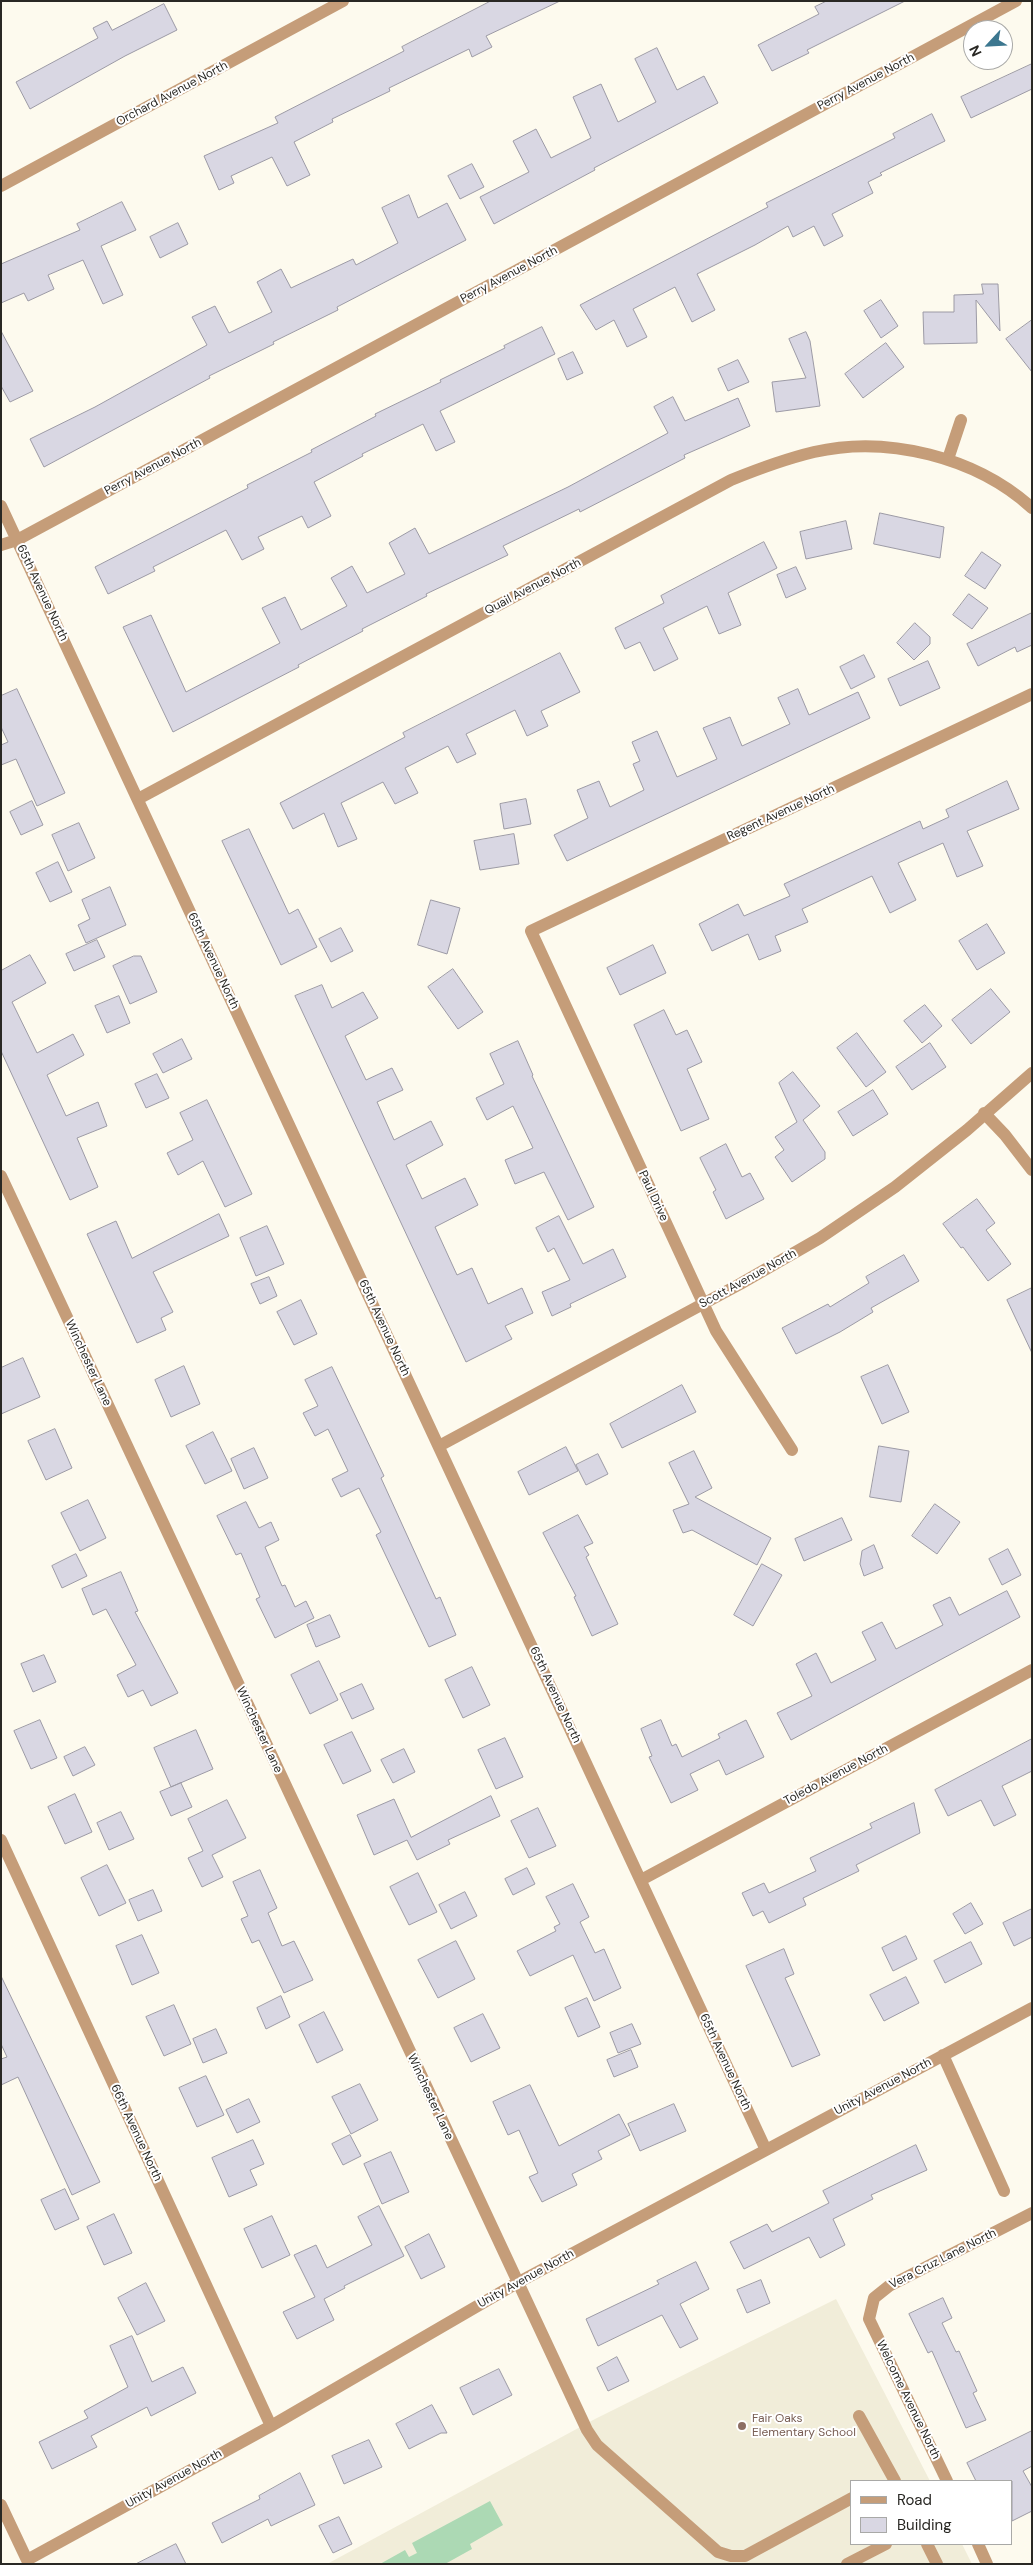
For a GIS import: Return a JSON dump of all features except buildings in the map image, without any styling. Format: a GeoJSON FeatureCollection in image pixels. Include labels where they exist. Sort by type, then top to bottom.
{"type":"FeatureCollection","features":[{"type":"Feature","properties":{"kind":"street","name":"Orchard Avenue North"},"geometry":{"type":"LineString","coordinates":[[1,186],[343,1]]}},
{"type":"Feature","properties":{"kind":"street","name":"Perry Avenue North"},"geometry":{"type":"LineString","coordinates":[[1,546],[17,540],[1016,1]]}},
{"type":"Feature","properties":{"kind":"street"},"geometry":{"type":"LineString","coordinates":[[948,459],[961,420]]}},
{"type":"Feature","properties":{"kind":"street","name":"Quail Avenue North"},"geometry":{"type":"LineString","coordinates":[[138,799],[731,480],[772,463],[816,452],[861,448],[905,450],[948,459],[990,478],[1032,508]]}},
{"type":"Feature","properties":{"kind":"street","name":"65th Avenue North"},"geometry":{"type":"LineString","coordinates":[[1,506],[766,2150]]}},
{"type":"Feature","properties":{"kind":"street","name":"Regent Avenue North"},"geometry":{"type":"LineString","coordinates":[[531,931],[1032,694]]}},
{"type":"Feature","properties":{"kind":"street","name":"Paul Drive"},"geometry":{"type":"LineString","coordinates":[[531,931],[703,1304],[736,1365],[792,1450]]}},
{"type":"Feature","properties":{"kind":"street","name":"Scott Avenue North"},"geometry":{"type":"LineString","coordinates":[[439,1446],[703,1304],[820,1238],[895,1187],[1032,1074]]}},
{"type":"Feature","properties":{"kind":"street"},"geometry":{"type":"LineString","coordinates":[[984,1113],[1005,1135],[1032,1170]]}},
{"type":"Feature","properties":{"kind":"street","name":"Winchester Lane"},"geometry":{"type":"LineString","coordinates":[[1,1176],[587,2430],[597,2444],[718,2552],[731,2556],[745,2556],[850,2499]]}},
{"type":"Feature","properties":{"kind":"street","name":"Toledo Avenue North"},"geometry":{"type":"LineString","coordinates":[[641,1880],[1032,1670]]}},
{"type":"Feature","properties":{"kind":"street","name":"66th Avenue North"},"geometry":{"type":"LineString","coordinates":[[1,1840],[271,2426]]}},
{"type":"Feature","properties":{"kind":"street","name":"Unity Avenue North"},"geometry":{"type":"LineString","coordinates":[[1,2505],[26,2560],[271,2426],[517,2283],[1032,2008]]}},
{"type":"Feature","properties":{"kind":"street"},"geometry":{"type":"LineString","coordinates":[[943,2055],[1004,2191]]}},
{"type":"Feature","properties":{"kind":"street","name":"Vera Cruz Lane North"},"geometry":{"type":"LineString","coordinates":[[869,2319],[874,2298],[889,2286],[1032,2213]]}},
{"type":"Feature","properties":{"kind":"street","name":"Welcome Avenue North"},"geometry":{"type":"LineString","coordinates":[[869,2319],[947,2480]]}},
{"type":"Feature","properties":{"kind":"street"},"geometry":{"type":"LineString","coordinates":[[859,2416],[890,2480]]}},
{"type":"Feature","properties":{"kind":"street"},"geometry":{"type":"LineString","coordinates":[[847,2564],[884,2545]]}},
{"type":"Feature","properties":{"kind":"street"},"geometry":{"type":"LineString","coordinates":[[928,2545],[937,2564]]}},
{"type":"Feature","properties":{"kind":"street"},"geometry":{"type":"LineString","coordinates":[[978,2545],[987,2564]]}},
{"type":"Feature","properties":{"kind":"shaded area","name":"Fair Oaks Elementary School"},"geometry":{"type":"Polygon","coordinates":[[[836,2299],[929,2480],[850,2480],[850,2545],[962,2545],[972,2564],[327,2564],[595,2419],[836,2299]]]}},
{"type":"Feature","properties":{"kind":"green space"},"geometry":{"type":"Polygon","coordinates":[[[490,2501],[503,2525],[470,2544],[472,2549],[445,2564],[380,2564],[405,2550],[409,2557],[417,2553],[412,2543],[490,2501]]]}},
{"type":"Feature","properties":{"kind":"place","name":"Fair Oaks Elementary School"},"geometry":{"type":"Point","coordinates":[742,2426]}}]}
